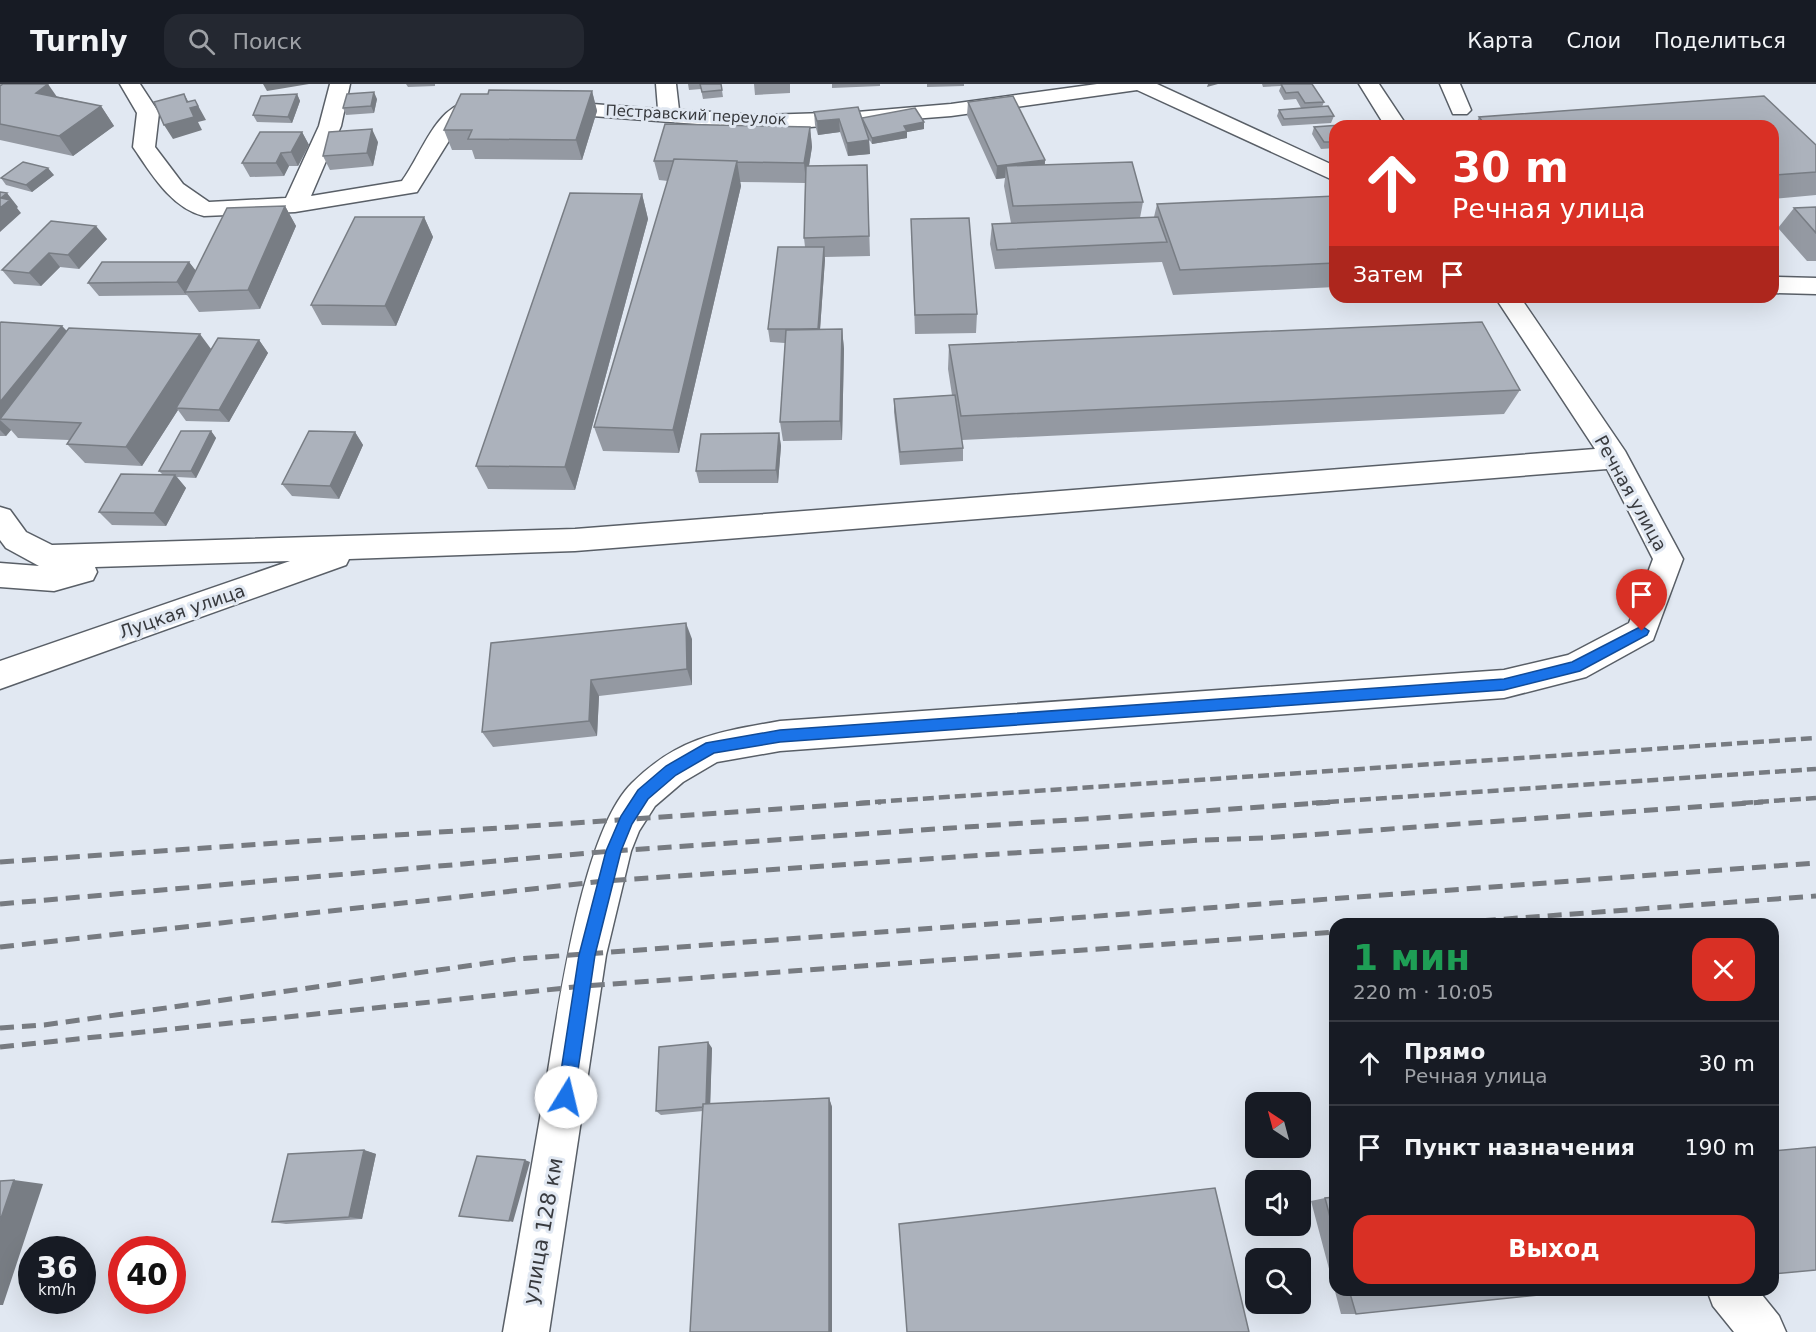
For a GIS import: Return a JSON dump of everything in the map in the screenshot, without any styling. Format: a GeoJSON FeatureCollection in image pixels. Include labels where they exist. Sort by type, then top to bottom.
{"type":"FeatureCollection","features":[{"type":"Feature","properties":{"kind":"street"},"geometry":{"type":"LineString","coordinates":[[130,84],[148,113],[144,147],[175,189],[204,209],[295,205],[409,187],[420,174],[446,126],[462,110],[509,105]]}},
{"type":"Feature","properties":{"kind":"street"},"geometry":{"type":"LineString","coordinates":[[295,205],[330,126],[340,84]]}},
{"type":"Feature","properties":{"kind":"street"},"geometry":{"type":"LineString","coordinates":[[666,84],[669,115]]}},
{"type":"Feature","properties":{"kind":"street"},"geometry":{"type":"LineString","coordinates":[[1140,84],[1329,171]]}},
{"type":"Feature","properties":{"kind":"street","name":"Пестравский переулок"},"geometry":{"type":"LineString","coordinates":[[532,106],[762,121],[864,118],[1026,100],[1140,84]]}},
{"type":"Feature","properties":{"kind":"street"},"geometry":{"type":"LineString","coordinates":[[1369,84],[1392,120]]}},
{"type":"Feature","properties":{"kind":"street"},"geometry":{"type":"LineString","coordinates":[[1450,84],[1460,110]]}},
{"type":"Feature","properties":{"kind":"street"},"geometry":{"type":"LineString","coordinates":[[1779,285],[1816,286]]}},
{"type":"Feature","properties":{"kind":"street","name":"Речная улица"},"geometry":{"type":"LineString","coordinates":[[606,881],[626,820],[643,795],[671,771],[711,748],[780,736],[1504,684],[1575,667],[1642,631],[1668,559],[1615,458],[1511,303]]}},
{"type":"Feature","properties":{"kind":"street"},"geometry":{"type":"LineString","coordinates":[[0,518],[16,540],[48,557],[575,540],[1615,458]]}},
{"type":"Feature","properties":{"kind":"street","name":"Луцкая улица"},"geometry":{"type":"LineString","coordinates":[[0,675],[364,547]]}},
{"type":"Feature","properties":{"kind":"street"},"geometry":{"type":"LineString","coordinates":[[0,575],[54,579],[150,553]]}},
{"type":"Feature","properties":{"kind":"street","name":"улица 128 км"},"geometry":{"type":"LineString","coordinates":[[526,1332],[587,955],[606,881]]}},
{"type":"Feature","properties":{"kind":"street"},"geometry":{"type":"LineString","coordinates":[[1734,1296],[1763,1332]]}},
{"type":"Feature","properties":{"kind":"building"},"geometry":{"type":"Polygon","coordinates":[[[3,84],[48,84],[36,93],[101,106],[59,136],[0,124],[0,86],[3,84]]]}},
{"type":"Feature","properties":{"kind":"building"},"geometry":{"type":"Polygon","coordinates":[[[700,84],[721,84],[722,90],[702,92],[700,84]]]}},
{"type":"Feature","properties":{"kind":"building"},"geometry":{"type":"Polygon","coordinates":[[[1281,84],[1312,84],[1324,102],[1305,103],[1298,92],[1286,93],[1281,84]]]}},
{"type":"Feature","properties":{"kind":"building"},"geometry":{"type":"Polygon","coordinates":[[[489,90],[592,91],[576,140],[468,139],[472,130],[444,130],[461,94],[488,94],[489,90]]]}},
{"type":"Feature","properties":{"kind":"building"},"geometry":{"type":"Polygon","coordinates":[[[374,92],[371,106],[343,108],[347,94],[374,92]]]}},
{"type":"Feature","properties":{"kind":"building"},"geometry":{"type":"Polygon","coordinates":[[[184,94],[187,102],[195,100],[198,106],[190,108],[194,117],[164,125],[154,102],[184,94]]]}},
{"type":"Feature","properties":{"kind":"building"},"geometry":{"type":"Polygon","coordinates":[[[297,94],[288,117],[253,115],[261,96],[297,94]]]}},
{"type":"Feature","properties":{"kind":"building"},"geometry":{"type":"Polygon","coordinates":[[[1013,96],[1045,160],[997,166],[968,102],[1013,96]]]}},
{"type":"Feature","properties":{"kind":"building"},"geometry":{"type":"Polygon","coordinates":[[[1764,96],[1816,145],[1816,172],[1779,175],[1779,120],[1481,120],[1479,117],[1764,96]]]}},
{"type":"Feature","properties":{"kind":"building"},"geometry":{"type":"Polygon","coordinates":[[[1328,106],[1334,116],[1284,119],[1279,110],[1328,106]]]}},
{"type":"Feature","properties":{"kind":"building"},"geometry":{"type":"Polygon","coordinates":[[[858,107],[869,140],[847,143],[839,119],[817,121],[814,112],[858,107]]]}},
{"type":"Feature","properties":{"kind":"building"},"geometry":{"type":"Polygon","coordinates":[[[915,108],[924,122],[904,126],[907,131],[872,138],[862,118],[915,108]]]}},
{"type":"Feature","properties":{"kind":"building"},"geometry":{"type":"Polygon","coordinates":[[[665,124],[810,127],[804,163],[674,159],[673,161],[654,161],[665,124]]]}},
{"type":"Feature","properties":{"kind":"building"},"geometry":{"type":"Polygon","coordinates":[[[1329,126],[1329,142],[1324,142],[1314,127],[1329,126]]]}},
{"type":"Feature","properties":{"kind":"building"},"geometry":{"type":"Polygon","coordinates":[[[372,129],[367,153],[323,156],[329,132],[372,129]]]}},
{"type":"Feature","properties":{"kind":"building"},"geometry":{"type":"Polygon","coordinates":[[[260,132],[302,132],[291,152],[281,153],[276,163],[242,163],[260,132]]]}},
{"type":"Feature","properties":{"kind":"building"},"geometry":{"type":"Polygon","coordinates":[[[674,159],[737,161],[673,430],[594,427],[674,159]]]}},
{"type":"Feature","properties":{"kind":"building"},"geometry":{"type":"Polygon","coordinates":[[[23,162],[48,168],[26,185],[1,178],[23,162]]]}},
{"type":"Feature","properties":{"kind":"building"},"geometry":{"type":"Polygon","coordinates":[[[1132,162],[1143,202],[1013,206],[1006,166],[1132,162]]]}},
{"type":"Feature","properties":{"kind":"building"},"geometry":{"type":"Polygon","coordinates":[[[867,165],[869,236],[804,238],[806,166],[867,165]]]}},
{"type":"Feature","properties":{"kind":"building"},"geometry":{"type":"Polygon","coordinates":[[[0,192],[7,193],[1,198],[10,200],[0,208],[0,192]]]}},
{"type":"Feature","properties":{"kind":"building"},"geometry":{"type":"Polygon","coordinates":[[[570,193],[642,194],[565,467],[476,466],[570,193]]]}},
{"type":"Feature","properties":{"kind":"building"},"geometry":{"type":"Polygon","coordinates":[[[1329,196],[1329,263],[1180,270],[1157,204],[1329,196]]]}},
{"type":"Feature","properties":{"kind":"building"},"geometry":{"type":"Polygon","coordinates":[[[285,206],[248,290],[185,292],[227,208],[285,206]]]}},
{"type":"Feature","properties":{"kind":"building"},"geometry":{"type":"Polygon","coordinates":[[[1816,207],[1816,233],[1794,208],[1816,207]]]}},
{"type":"Feature","properties":{"kind":"building"},"geometry":{"type":"Polygon","coordinates":[[[355,217],[424,217],[385,306],[311,305],[355,217]]]}},
{"type":"Feature","properties":{"kind":"building"},"geometry":{"type":"Polygon","coordinates":[[[1158,217],[1167,242],[997,250],[992,224],[1158,217]]]}},
{"type":"Feature","properties":{"kind":"building"},"geometry":{"type":"Polygon","coordinates":[[[969,218],[977,314],[915,315],[911,219],[969,218]]]}},
{"type":"Feature","properties":{"kind":"building"},"geometry":{"type":"Polygon","coordinates":[[[51,221],[96,226],[68,255],[49,253],[29,273],[2,270],[51,221]]]}},
{"type":"Feature","properties":{"kind":"building"},"geometry":{"type":"Polygon","coordinates":[[[778,247],[824,247],[818,329],[768,329],[778,247]]]}},
{"type":"Feature","properties":{"kind":"building"},"geometry":{"type":"Polygon","coordinates":[[[102,262],[189,262],[177,282],[88,283],[102,262]]]}},
{"type":"Feature","properties":{"kind":"building"},"geometry":{"type":"Polygon","coordinates":[[[1482,322],[1520,390],[961,416],[949,345],[1482,322]]]}},
{"type":"Feature","properties":{"kind":"building"},"geometry":{"type":"Polygon","coordinates":[[[0,323],[62,326],[0,402],[0,323]]]}},
{"type":"Feature","properties":{"kind":"building"},"geometry":{"type":"Polygon","coordinates":[[[69,328],[200,334],[126,447],[67,444],[81,423],[0,419],[69,328]]]}},
{"type":"Feature","properties":{"kind":"building"},"geometry":{"type":"Polygon","coordinates":[[[842,329],[840,421],[780,422],[786,330],[842,329]]]}},
{"type":"Feature","properties":{"kind":"building"},"geometry":{"type":"Polygon","coordinates":[[[218,338],[259,340],[219,410],[176,408],[218,338]]]}},
{"type":"Feature","properties":{"kind":"building"},"geometry":{"type":"Polygon","coordinates":[[[955,395],[963,448],[900,452],[894,399],[955,395]]]}},
{"type":"Feature","properties":{"kind":"building"},"geometry":{"type":"Polygon","coordinates":[[[181,431],[211,431],[191,471],[159,471],[181,431]]]}},
{"type":"Feature","properties":{"kind":"building"},"geometry":{"type":"Polygon","coordinates":[[[309,431],[355,432],[330,486],[282,484],[309,431]]]}},
{"type":"Feature","properties":{"kind":"building"},"geometry":{"type":"Polygon","coordinates":[[[779,433],[776,470],[696,471],[701,434],[779,433]]]}},
{"type":"Feature","properties":{"kind":"building"},"geometry":{"type":"Polygon","coordinates":[[[121,474],[175,475],[154,513],[99,512],[121,474]]]}},
{"type":"Feature","properties":{"kind":"building"},"geometry":{"type":"Polygon","coordinates":[[[686,623],[687,669],[591,680],[589,721],[482,732],[491,643],[686,623]]]}},
{"type":"Feature","properties":{"kind":"building"},"geometry":{"type":"Polygon","coordinates":[[[708,1042],[706,1104],[703,1104],[703,1107],[656,1111],[659,1047],[708,1042]]]}},
{"type":"Feature","properties":{"kind":"building"},"geometry":{"type":"Polygon","coordinates":[[[829,1098],[829,1332],[690,1332],[703,1104],[829,1098]]]}},
{"type":"Feature","properties":{"kind":"building"},"geometry":{"type":"Polygon","coordinates":[[[1816,1147],[1816,1270],[1779,1273],[1779,1150],[1816,1147]]]}},
{"type":"Feature","properties":{"kind":"building"},"geometry":{"type":"Polygon","coordinates":[[[364,1150],[349,1217],[272,1222],[288,1154],[364,1150]]]}},
{"type":"Feature","properties":{"kind":"building"},"geometry":{"type":"Polygon","coordinates":[[[477,1156],[525,1160],[509,1221],[459,1216],[477,1156]]]}},
{"type":"Feature","properties":{"kind":"building"},"geometry":{"type":"Polygon","coordinates":[[[14,1180],[0,1221],[0,1181],[14,1180]]]}},
{"type":"Feature","properties":{"kind":"building"},"geometry":{"type":"Polygon","coordinates":[[[1215,1188],[1249,1332],[907,1332],[899,1224],[1215,1188]]]}},
{"type":"Feature","properties":{"kind":"building"},"geometry":{"type":"Polygon","coordinates":[[[1325,1198],[1329,1198],[1329,1213],[1325,1198]]]}},
{"type":"Feature","properties":{"kind":"building"},"geometry":{"type":"Polygon","coordinates":[[[1351,1296],[1529,1296],[1356,1314],[1351,1296]]]}},
{"type":"Feature","properties":{"kind":"railway"},"geometry":{"type":"LineString","coordinates":[[859,803],[1816,738]]}},
{"type":"Feature","properties":{"kind":"railway"},"geometry":{"type":"LineString","coordinates":[[1312,803],[1816,769]]}},
{"type":"Feature","properties":{"kind":"railway"},"geometry":{"type":"LineString","coordinates":[[1742,803],[1816,798]]}},
{"type":"Feature","properties":{"kind":"railway"},"geometry":{"type":"LineString","coordinates":[[0,862],[881,802]]}},
{"type":"Feature","properties":{"kind":"railway"},"geometry":{"type":"LineString","coordinates":[[0,904],[613,851],[1334,802]]}},
{"type":"Feature","properties":{"kind":"railway"},"geometry":{"type":"LineString","coordinates":[[0,947],[605,881],[1202,840],[1265,838],[1763,802]]}},
{"type":"Feature","properties":{"kind":"railway"},"geometry":{"type":"LineString","coordinates":[[0,1028],[44,1025],[517,959],[1816,863]]}},
{"type":"Feature","properties":{"kind":"railway"},"geometry":{"type":"LineString","coordinates":[[1519,918],[1816,896]]}},
{"type":"Feature","properties":{"kind":"railway"},"geometry":{"type":"LineString","coordinates":[[0,1047],[584,986],[1329,932]]}},
{"type":"Feature","properties":{"kind":"route"},"geometry":{"type":"LineString","coordinates":[[566,1097],[587,955],[614,851],[626,820],[643,795],[671,771],[711,748],[780,736],[1504,684],[1575,667],[1642,631]]}}]}
